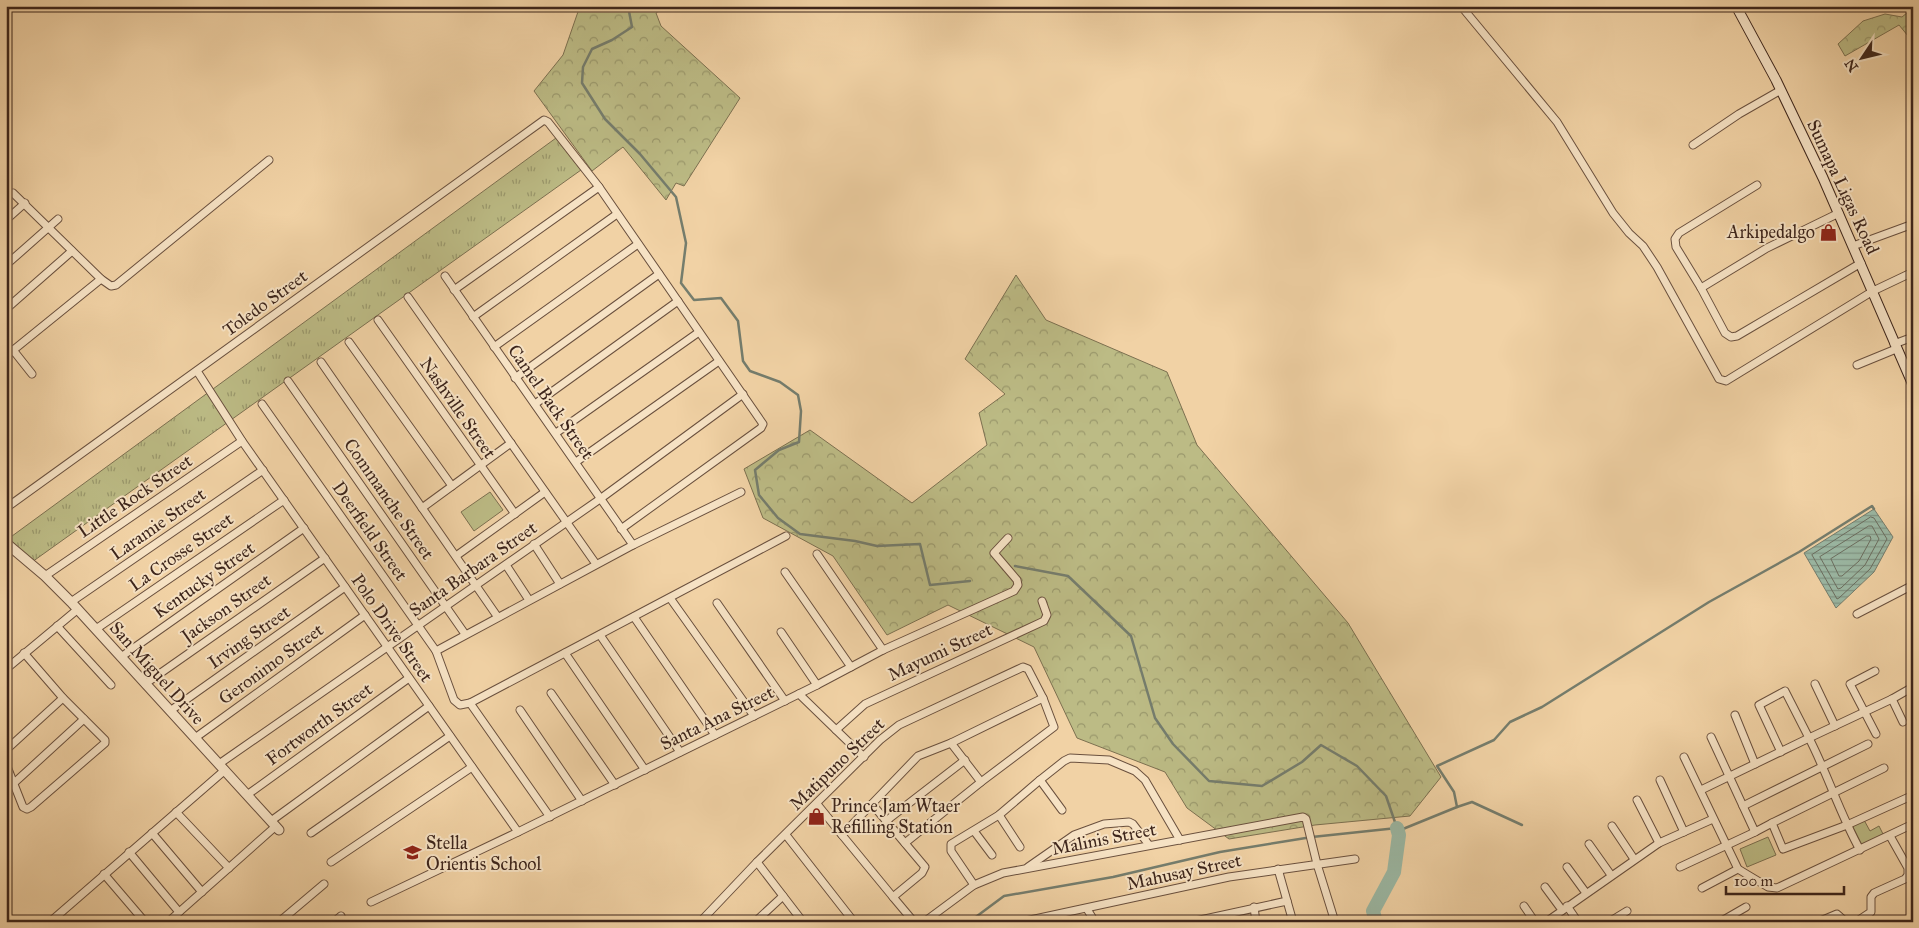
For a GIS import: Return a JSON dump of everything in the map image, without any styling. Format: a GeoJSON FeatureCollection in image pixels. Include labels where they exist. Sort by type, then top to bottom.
{"type":"FeatureCollection","features":[{"type":"Feature","properties":{"kind":"main road","name":"Sumapa Ligas Road"},"geometry":{"type":"LineString","coordinates":[[1736,6],[1781,90],[1839,213],[1913,385]]}},
{"type":"Feature","properties":{"kind":"main road","name":"San Miguel Drive"},"geometry":{"type":"LineString","coordinates":[[6,543],[45,576],[75,606],[275,826]]}},
{"type":"Feature","properties":{"kind":"street"},"geometry":{"type":"LineString","coordinates":[[1461,6],[1557,122],[1613,213],[1628,233],[1643,246],[1719,379],[1726,381],[1872,291],[1913,272]]}},
{"type":"Feature","properties":{"kind":"street"},"geometry":{"type":"LineString","coordinates":[[1693,145],[1739,114],[1781,90]]}},
{"type":"Feature","properties":{"kind":"street","name":"Toledo Street"},"geometry":{"type":"LineString","coordinates":[[6,508],[542,121],[548,122],[599,187]]}},
{"type":"Feature","properties":{"kind":"street"},"geometry":{"type":"LineString","coordinates":[[12,193],[101,279],[111,286],[116,285],[269,160]]}},
{"type":"Feature","properties":{"kind":"street"},"geometry":{"type":"LineString","coordinates":[[1757,185],[1679,233],[1674,239],[1676,247],[1725,333],[1731,337],[1737,336],[1861,263]]}},
{"type":"Feature","properties":{"kind":"street"},"geometry":{"type":"LineString","coordinates":[[454,290],[599,187],[762,420],[762,428],[621,529]]}},
{"type":"Feature","properties":{"kind":"street"},"geometry":{"type":"LineString","coordinates":[[6,220],[25,204]]}},
{"type":"Feature","properties":{"kind":"street"},"geometry":{"type":"LineString","coordinates":[[1701,288],[1767,248],[1839,213]]}},
{"type":"Feature","properties":{"kind":"street"},"geometry":{"type":"LineString","coordinates":[[473,317],[617,214]]}},
{"type":"Feature","properties":{"kind":"street"},"geometry":{"type":"LineString","coordinates":[[6,265],[58,219]]}},
{"type":"Feature","properties":{"kind":"street"},"geometry":{"type":"LineString","coordinates":[[1853,246],[1913,224]]}},
{"type":"Feature","properties":{"kind":"street"},"geometry":{"type":"LineString","coordinates":[[494,347],[638,244]]}},
{"type":"Feature","properties":{"kind":"street"},"geometry":{"type":"LineString","coordinates":[[6,309],[72,251]]}},
{"type":"Feature","properties":{"kind":"street"},"geometry":{"type":"LineString","coordinates":[[516,378],[659,274]]}},
{"type":"Feature","properties":{"kind":"street","name":"Camel Back Street"},"geometry":{"type":"LineString","coordinates":[[444,276],[633,545]]}},
{"type":"Feature","properties":{"kind":"street"},"geometry":{"type":"LineString","coordinates":[[6,356],[101,279]]}},
{"type":"Feature","properties":{"kind":"street"},"geometry":{"type":"LineString","coordinates":[[408,297],[596,564]]}},
{"type":"Feature","properties":{"kind":"street"},"geometry":{"type":"LineString","coordinates":[[535,404],[678,301]]}},
{"type":"Feature","properties":{"kind":"street","name":"Nashville Street"},"geometry":{"type":"LineString","coordinates":[[378,320],[514,514]]}},
{"type":"Feature","properties":{"kind":"street"},"geometry":{"type":"LineString","coordinates":[[556,434],[699,332]]}},
{"type":"Feature","properties":{"kind":"street"},"geometry":{"type":"LineString","coordinates":[[1857,365],[1913,337]]}},
{"type":"Feature","properties":{"kind":"street"},"geometry":{"type":"LineString","coordinates":[[349,342],[452,486]]}},
{"type":"Feature","properties":{"kind":"street"},"geometry":{"type":"LineString","coordinates":[[13,350],[32,374]]}},
{"type":"Feature","properties":{"kind":"street"},"geometry":{"type":"LineString","coordinates":[[576,462],[719,361]]}},
{"type":"Feature","properties":{"kind":"street"},"geometry":{"type":"LineString","coordinates":[[320,362],[498,616]]}},
{"type":"Feature","properties":{"kind":"street","name":"Polo Drive Street"},"geometry":{"type":"LineString","coordinates":[[197,371],[242,441],[518,832]]}},
{"type":"Feature","properties":{"kind":"street","name":"Commanche Street"},"geometry":{"type":"LineString","coordinates":[[288,381],[465,634]]}},
{"type":"Feature","properties":{"kind":"street","name":"Santa Barbara Street"},"geometry":{"type":"LineString","coordinates":[[50,922],[176,812],[222,767],[419,625],[600,499],[743,394]]}},
{"type":"Feature","properties":{"kind":"street","name":"Deerfield Street"},"geometry":{"type":"LineString","coordinates":[[262,404],[436,651],[454,700],[460,705],[470,703],[550,817]]}},
{"type":"Feature","properties":{"kind":"street","name":"Little Rock Street"},"geometry":{"type":"LineString","coordinates":[[45,576],[242,441]]}},
{"type":"Feature","properties":{"kind":"street"},"geometry":{"type":"LineString","coordinates":[[422,508],[511,443]]}},
{"type":"Feature","properties":{"kind":"street","name":"Laramie Street"},"geometry":{"type":"LineString","coordinates":[[6,669],[57,626],[75,606],[263,470]]}},
{"type":"Feature","properties":{"kind":"street"},"geometry":{"type":"LineString","coordinates":[[456,556],[545,492]]}},
{"type":"Feature","properties":{"kind":"street"},"geometry":{"type":"LineString","coordinates":[[436,651],[596,564],[741,492]]}},
{"type":"Feature","properties":{"kind":"street","name":"La Crosse Street"},"geometry":{"type":"LineString","coordinates":[[96,630],[284,500]]}},
{"type":"Feature","properties":{"kind":"street","name":"Kentucky Street"},"geometry":{"type":"LineString","coordinates":[[121,657],[304,528]]}},
{"type":"Feature","properties":{"kind":"street"},"geometry":{"type":"LineString","coordinates":[[470,703],[786,536]]}},
{"type":"Feature","properties":{"kind":"street","name":"Santa Ana Street"},"geometry":{"type":"LineString","coordinates":[[371,902],[550,817],[817,685],[883,650],[1017,589],[1017,580],[994,553],[1008,538]]}},
{"type":"Feature","properties":{"kind":"street"},"geometry":{"type":"LineString","coordinates":[[534,544],[560,584]]}},
{"type":"Feature","properties":{"kind":"street"},"geometry":{"type":"LineString","coordinates":[[817,554],[883,650]]}},
{"type":"Feature","properties":{"kind":"street","name":"Jackson Street"},"geometry":{"type":"LineString","coordinates":[[145,684],[325,558]]}},
{"type":"Feature","properties":{"kind":"street"},"geometry":{"type":"LineString","coordinates":[[506,564],[529,600]]}},
{"type":"Feature","properties":{"kind":"street"},"geometry":{"type":"LineString","coordinates":[[785,572],[851,667]]}},
{"type":"Feature","properties":{"kind":"street"},"geometry":{"type":"LineString","coordinates":[[1857,614],[1913,585]]}},
{"type":"Feature","properties":{"kind":"street","name":"Irving Street"},"geometry":{"type":"LineString","coordinates":[[170,711],[345,587]]}},
{"type":"Feature","properties":{"kind":"street"},"geometry":{"type":"LineString","coordinates":[[670,598],[754,716]]}},
{"type":"Feature","properties":{"kind":"street","name":"Mayumi Street"},"geometry":{"type":"LineString","coordinates":[[836,730],[865,704],[1044,621],[1047,615],[1042,601]]}},
{"type":"Feature","properties":{"kind":"street"},"geometry":{"type":"LineString","coordinates":[[717,602],[785,701]]}},
{"type":"Feature","properties":{"kind":"street","name":"Geronimo Street"},"geometry":{"type":"LineString","coordinates":[[195,738],[365,615]]}},
{"type":"Feature","properties":{"kind":"street"},"geometry":{"type":"LineString","coordinates":[[634,617],[715,735]]}},
{"type":"Feature","properties":{"kind":"street"},"geometry":{"type":"LineString","coordinates":[[57,626],[111,685]]}},
{"type":"Feature","properties":{"kind":"street"},"geometry":{"type":"LineString","coordinates":[[780,632],[817,685]]}},
{"type":"Feature","properties":{"kind":"street"},"geometry":{"type":"LineString","coordinates":[[600,634],[680,752]]}},
{"type":"Feature","properties":{"kind":"street"},"geometry":{"type":"LineString","coordinates":[[6,764],[23,807],[27,809],[104,746],[105,740],[63,698],[24,653]]}},
{"type":"Feature","properties":{"kind":"street"},"geometry":{"type":"LineString","coordinates":[[565,653],[645,770]]}},
{"type":"Feature","properties":{"kind":"street","name":"Matipuno Street"},"geometry":{"type":"LineString","coordinates":[[700,922],[757,862],[880,740],[899,725],[1023,667],[1031,673],[1043,698]]}},
{"type":"Feature","properties":{"kind":"street"},"geometry":{"type":"LineString","coordinates":[[1875,671],[1850,684],[1876,734]]}},
{"type":"Feature","properties":{"kind":"street","name":"Fortworth Street"},"geometry":{"type":"LineString","coordinates":[[247,795],[409,678]]}},
{"type":"Feature","properties":{"kind":"street"},"geometry":{"type":"LineString","coordinates":[[1815,684],[1835,726]]}},
{"type":"Feature","properties":{"kind":"street"},"geometry":{"type":"LineString","coordinates":[[1701,790],[1892,699],[1913,687]]}},
{"type":"Feature","properties":{"kind":"street"},"geometry":{"type":"LineString","coordinates":[[1781,752],[1759,705],[1785,691],[1823,765],[1847,825],[1860,850]]}},
{"type":"Feature","properties":{"kind":"street"},"geometry":{"type":"LineString","coordinates":[[551,693],[615,785]]}},
{"type":"Feature","properties":{"kind":"street"},"geometry":{"type":"LineString","coordinates":[[799,694],[864,757]]}},
{"type":"Feature","properties":{"kind":"street"},"geometry":{"type":"LineString","coordinates":[[6,750],[63,698]]}},
{"type":"Feature","properties":{"kind":"street"},"geometry":{"type":"LineString","coordinates":[[842,835],[918,756],[951,743],[1043,698],[1054,727],[905,843]]}},
{"type":"Feature","properties":{"kind":"street"},"geometry":{"type":"LineString","coordinates":[[1892,699],[1903,722]]}},
{"type":"Feature","properties":{"kind":"street"},"geometry":{"type":"LineString","coordinates":[[168,922],[275,826],[429,706]]}},
{"type":"Feature","properties":{"kind":"street"},"geometry":{"type":"LineString","coordinates":[[520,710],[582,801]]}},
{"type":"Feature","properties":{"kind":"street"},"geometry":{"type":"LineString","coordinates":[[1734,715],[1755,764]]}},
{"type":"Feature","properties":{"kind":"street"},"geometry":{"type":"LineString","coordinates":[[14,784],[84,719]]}},
{"type":"Feature","properties":{"kind":"street"},"geometry":{"type":"LineString","coordinates":[[311,833],[450,736]]}},
{"type":"Feature","properties":{"kind":"street"},"geometry":{"type":"LineString","coordinates":[[1711,737],[1755,832]]}},
{"type":"Feature","properties":{"kind":"street"},"geometry":{"type":"LineString","coordinates":[[951,743],[982,782]]}},
{"type":"Feature","properties":{"kind":"street"},"geometry":{"type":"LineString","coordinates":[[1744,806],[1868,744]]}},
{"type":"Feature","properties":{"kind":"street"},"geometry":{"type":"LineString","coordinates":[[1684,757],[1738,869],[1768,887],[1777,888],[1913,824]]}},
{"type":"Feature","properties":{"kind":"street"},"geometry":{"type":"LineString","coordinates":[[974,885],[951,851],[951,844],[999,815],[1040,780],[1070,758],[1109,760],[1134,771],[1145,780],[1180,840]]}},
{"type":"Feature","properties":{"kind":"street"},"geometry":{"type":"LineString","coordinates":[[886,821],[965,760]]}},
{"type":"Feature","properties":{"kind":"street"},"geometry":{"type":"LineString","coordinates":[[331,862],[472,767]]}},
{"type":"Feature","properties":{"kind":"street"},"geometry":{"type":"LineString","coordinates":[[1680,867],[1884,768]]}},
{"type":"Feature","properties":{"kind":"street"},"geometry":{"type":"LineString","coordinates":[[1040,780],[1062,810]]}},
{"type":"Feature","properties":{"kind":"street"},"geometry":{"type":"LineString","coordinates":[[1660,780],[1684,832]]}},
{"type":"Feature","properties":{"kind":"street"},"geometry":{"type":"LineString","coordinates":[[1772,823],[1783,849],[1847,825],[1909,796],[1913,800]]}},
{"type":"Feature","properties":{"kind":"street"},"geometry":{"type":"LineString","coordinates":[[1637,800],[1659,843]]}},
{"type":"Feature","properties":{"kind":"street"},"geometry":{"type":"LineString","coordinates":[[817,804],[914,922]]}},
{"type":"Feature","properties":{"kind":"street"},"geometry":{"type":"LineString","coordinates":[[872,804],[923,863],[924,871],[893,897]]}},
{"type":"Feature","properties":{"kind":"street"},"geometry":{"type":"LineString","coordinates":[[176,812],[229,868]]}},
{"type":"Feature","properties":{"kind":"street"},"geometry":{"type":"LineString","coordinates":[[999,815],[1020,847]]}},
{"type":"Feature","properties":{"kind":"street","name":"Malinis Street"},"geometry":{"type":"LineString","coordinates":[[924,922],[974,885],[1003,873],[1303,817],[1306,819],[1317,864]]}},
{"type":"Feature","properties":{"kind":"street"},"geometry":{"type":"LineString","coordinates":[[1546,922],[1659,843],[1713,819]]}},
{"type":"Feature","properties":{"kind":"street"},"geometry":{"type":"LineString","coordinates":[[1025,869],[1070,836],[1104,824],[1129,822],[1133,824],[1149,846]]}},
{"type":"Feature","properties":{"kind":"street"},"geometry":{"type":"LineString","coordinates":[[1612,826],[1634,859]]}},
{"type":"Feature","properties":{"kind":"street"},"geometry":{"type":"LineString","coordinates":[[974,830],[992,855]]}},
{"type":"Feature","properties":{"kind":"street"},"geometry":{"type":"LineString","coordinates":[[152,833],[202,892]]}},
{"type":"Feature","properties":{"kind":"street"},"geometry":{"type":"LineString","coordinates":[[786,835],[854,922]]}},
{"type":"Feature","properties":{"kind":"street"},"geometry":{"type":"LineString","coordinates":[[1856,922],[1871,912],[1871,897],[1874,893],[1905,880],[1908,875],[1908,868],[1890,836]]}},
{"type":"Feature","properties":{"kind":"street"},"geometry":{"type":"LineString","coordinates":[[1589,844],[1612,875]]}},
{"type":"Feature","properties":{"kind":"street"},"geometry":{"type":"LineString","coordinates":[[129,852],[179,912]]}},
{"type":"Feature","properties":{"kind":"street","name":"Mahusay Street"},"geometry":{"type":"LineString","coordinates":[[1021,922],[1087,909],[1229,876],[1355,859]]}},
{"type":"Feature","properties":{"kind":"street"},"geometry":{"type":"LineString","coordinates":[[757,862],[803,922]]}},
{"type":"Feature","properties":{"kind":"street"},"geometry":{"type":"LineString","coordinates":[[1317,864],[1335,922]]}},
{"type":"Feature","properties":{"kind":"street"},"geometry":{"type":"LineString","coordinates":[[1567,867],[1586,893]]}},
{"type":"Feature","properties":{"kind":"street"},"geometry":{"type":"LineString","coordinates":[[1278,869],[1293,922]]}},
{"type":"Feature","properties":{"kind":"street"},"geometry":{"type":"LineString","coordinates":[[1702,888],[1738,869]]}},
{"type":"Feature","properties":{"kind":"street"},"geometry":{"type":"LineString","coordinates":[[104,874],[145,922]]}},
{"type":"Feature","properties":{"kind":"street"},"geometry":{"type":"LineString","coordinates":[[279,922],[324,884]]}},
{"type":"Feature","properties":{"kind":"street"},"geometry":{"type":"LineString","coordinates":[[1545,887],[1578,922]]}},
{"type":"Feature","properties":{"kind":"street"},"geometry":{"type":"LineString","coordinates":[[755,922],[783,896]]}},
{"type":"Feature","properties":{"kind":"street"},"geometry":{"type":"LineString","coordinates":[[1192,922],[1287,901]]}},
{"type":"Feature","properties":{"kind":"street"},"geometry":{"type":"LineString","coordinates":[[1524,906],[1536,922]]}},
{"type":"Feature","properties":{"kind":"street"},"geometry":{"type":"LineString","coordinates":[[1254,907],[1256,922]]}},
{"type":"Feature","properties":{"kind":"street"},"geometry":{"type":"LineString","coordinates":[[1720,922],[1732,919],[1746,907]]}},
{"type":"Feature","properties":{"kind":"street"},"geometry":{"type":"LineString","coordinates":[[1087,909],[1095,922]]}},
{"type":"Feature","properties":{"kind":"street"},"geometry":{"type":"LineString","coordinates":[[1610,922],[1627,911]]}},
{"type":"Feature","properties":{"kind":"street"},"geometry":{"type":"LineString","coordinates":[[1818,922],[1837,914],[1846,922]]}},
{"type":"Feature","properties":{"kind":"street"},"geometry":{"type":"LineString","coordinates":[[58,915],[64,922]]}},
{"type":"Feature","properties":{"kind":"street"},"geometry":{"type":"LineString","coordinates":[[334,922],[341,916]]}},
{"type":"Feature","properties":{"kind":"green space"},"geometry":{"type":"Polygon","coordinates":[[[580,6],[666,6],[656,13],[661,26],[740,98],[684,186],[676,183],[666,200],[623,147],[592,171],[534,91],[563,55],[580,6]]]}},
{"type":"Feature","properties":{"kind":"green space"},"geometry":{"type":"Polygon","coordinates":[[[1913,8],[1913,42],[1899,25],[1845,56],[1838,44],[1863,21],[1885,14],[1902,17],[1913,8]]]}},
{"type":"Feature","properties":{"kind":"green space"},"geometry":{"type":"Polygon","coordinates":[[[556,138],[581,170],[32,562],[8,539],[556,138]]]}},
{"type":"Feature","properties":{"kind":"green space"},"geometry":{"type":"Polygon","coordinates":[[[1016,275],[1046,320],[1167,372],[1197,445],[1348,623],[1441,777],[1410,816],[1315,825],[1229,839],[1187,808],[1165,772],[1077,738],[1034,647],[948,605],[887,635],[833,556],[763,518],[744,469],[810,430],[912,503],[987,445],[979,413],[1005,394],[965,359],[1016,275]]]}},
{"type":"Feature","properties":{"kind":"green space"},"geometry":{"type":"Polygon","coordinates":[[[490,492],[503,510],[474,531],[461,512],[490,492]]]}},
{"type":"Feature","properties":{"kind":"green space"},"geometry":{"type":"Polygon","coordinates":[[[1864,820],[1870,831],[1879,826],[1884,836],[1863,847],[1852,825],[1864,820]]]}},
{"type":"Feature","properties":{"kind":"green space"},"geometry":{"type":"Polygon","coordinates":[[[1768,837],[1776,855],[1747,867],[1740,849],[1768,837]]]}},
{"type":"Feature","properties":{"kind":"water"},"geometry":{"type":"Polygon","coordinates":[[[1874,509],[1893,537],[1874,572],[1836,608],[1804,553],[1874,509]]]}},
{"type":"Feature","properties":{"kind":"waterway"},"geometry":{"type":"LineString","coordinates":[[628,6],[632,27],[612,40],[592,49],[583,67],[582,83],[605,119],[640,154],[676,197],[686,243],[681,283],[694,300],[721,298],[738,321],[743,361],[750,371],[780,382],[798,395],[801,411],[799,442],[779,450],[755,470],[759,495],[778,518],[800,534],[855,541],[877,546],[920,544],[930,585],[970,581]]}},
{"type":"Feature","properties":{"kind":"waterway"},"geometry":{"type":"LineString","coordinates":[[1398,831],[1457,807],[1454,792],[1437,766],[1494,740],[1510,722],[1542,707],[1709,602],[1799,552],[1872,506],[1874,509]]}},
{"type":"Feature","properties":{"kind":"waterway"},"geometry":{"type":"LineString","coordinates":[[969,922],[1004,896],[1113,877],[1220,852],[1312,837],[1397,828],[1386,796],[1357,766],[1321,745],[1302,762],[1262,786],[1209,781],[1173,744],[1155,718],[1131,636],[1068,576],[1015,566]]}},
{"type":"Feature","properties":{"kind":"waterway"},"geometry":{"type":"LineString","coordinates":[[1457,807],[1472,802],[1522,825]]}},
{"type":"Feature","properties":{"kind":"waterway"},"geometry":{"type":"LineString","coordinates":[[1376,922],[1373,911],[1394,872],[1399,835],[1397,828]]}},
{"type":"Feature","properties":{"kind":"place","name":"Arkipedalgo"},"geometry":{"type":"Point","coordinates":[1829,232]}},
{"type":"Feature","properties":{"kind":"place","name":"Prince Jam Wtaer Refilling Station"},"geometry":{"type":"Point","coordinates":[817,816]}},
{"type":"Feature","properties":{"kind":"place","name":"Stella Orientis School"},"geometry":{"type":"Point","coordinates":[412,853]}}]}
